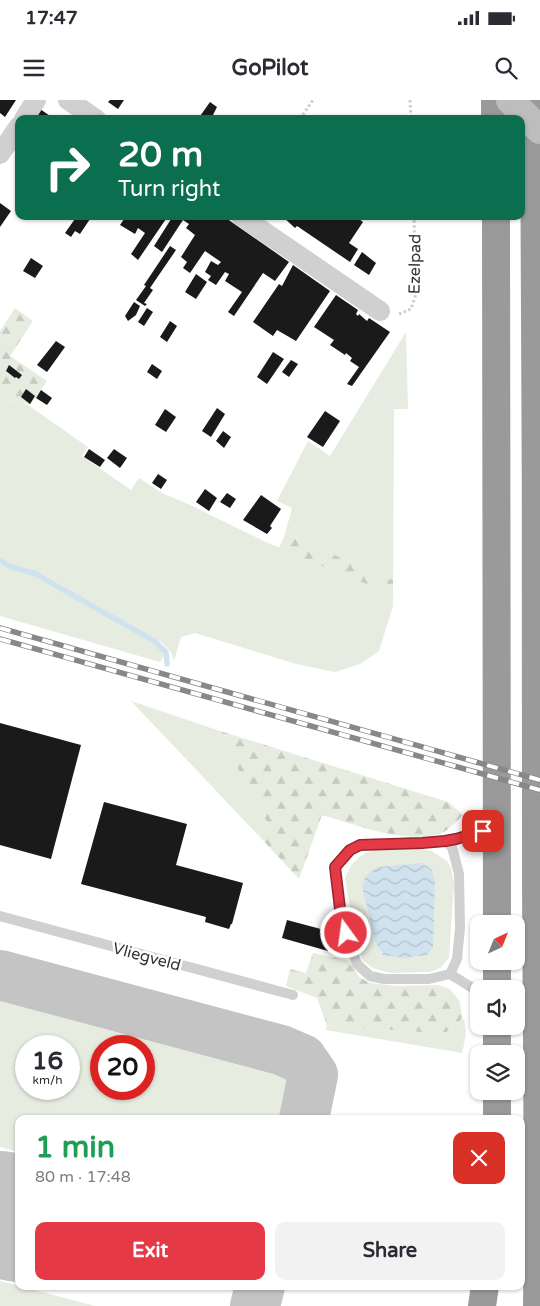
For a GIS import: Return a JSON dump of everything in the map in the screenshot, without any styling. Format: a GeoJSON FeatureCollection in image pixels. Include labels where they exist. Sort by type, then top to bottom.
{"type":"FeatureCollection","features":[{"type":"Feature","properties":{"kind":"highway"},"geometry":{"type":"LineString","coordinates":[[495,100],[495,115]]}},
{"type":"Feature","properties":{"kind":"highway"},"geometry":{"type":"LineString","coordinates":[[534,100],[539,1229],[537,1306]]}},
{"type":"Feature","properties":{"kind":"highway"},"geometry":{"type":"LineString","coordinates":[[536,259],[540,218]]}},
{"type":"Feature","properties":{"kind":"highway"},"geometry":{"type":"LineString","coordinates":[[496,220],[497,915]]}},
{"type":"Feature","properties":{"kind":"highway"},"geometry":{"type":"LineString","coordinates":[[497,1100],[497,1115]]}},
{"type":"Feature","properties":{"kind":"highway"},"geometry":{"type":"LineString","coordinates":[[482,1306],[484,1290]]}},
{"type":"Feature","properties":{"kind":"highway"},"geometry":{"type":"LineString","coordinates":[[497,1290],[497,1306]]}},
{"type":"Feature","properties":{"kind":"street"},"geometry":{"type":"LineString","coordinates":[[27,115],[36,100]]}},
{"type":"Feature","properties":{"kind":"street"},"geometry":{"type":"LineString","coordinates":[[68,100],[90,115]]}},
{"type":"Feature","properties":{"kind":"street"},"geometry":{"type":"LineString","coordinates":[[510,100],[540,130]]}},
{"type":"Feature","properties":{"kind":"street"},"geometry":{"type":"LineString","coordinates":[[0,154],[15,132]]}},
{"type":"Feature","properties":{"kind":"street"},"geometry":{"type":"LineString","coordinates":[[247,220],[380,311]]}},
{"type":"Feature","properties":{"kind":"lane"},"geometry":{"type":"LineString","coordinates":[[470,986],[450,974],[430,979],[384,980],[370,976],[357,964],[341,917],[335,867],[350,850],[360,845],[445,841],[496,826]]}},
{"type":"Feature","properties":{"kind":"lane"},"geometry":{"type":"LineString","coordinates":[[445,841],[452,847],[459,874],[460,928],[457,959],[450,974]]}},
{"type":"Feature","properties":{"kind":"lane","name":"Vliegveld"},"geometry":{"type":"LineString","coordinates":[[0,916],[293,995]]}},
{"type":"Feature","properties":{"kind":"path"},"geometry":{"type":"LineString","coordinates":[[303,115],[313,100]]}},
{"type":"Feature","properties":{"kind":"path"},"geometry":{"type":"LineString","coordinates":[[410,100],[411,115]]}},
{"type":"Feature","properties":{"kind":"path","name":"Ezelpad"},"geometry":{"type":"LineString","coordinates":[[380,311],[397,314],[411,309],[416,294],[414,220]]}},
{"type":"Feature","properties":{"kind":"green space"},"geometry":{"type":"Polygon","coordinates":[[[15,308],[33,321],[10,356],[47,381],[30,405],[22,401],[0,402],[0,331],[15,308]]]}},
{"type":"Feature","properties":{"kind":"green space"},"geometry":{"type":"Polygon","coordinates":[[[406,332],[408,409],[394,409],[393,580],[285,534],[292,508],[277,501],[308,441],[330,456],[406,332]]]}},
{"type":"Feature","properties":{"kind":"green space"},"geometry":{"type":"Polygon","coordinates":[[[22,401],[88,447],[82,456],[131,490],[139,478],[162,493],[268,543],[393,595],[393,606],[379,651],[360,664],[335,672],[296,664],[195,633],[181,637],[174,661],[171,652],[162,643],[44,575],[4,562],[0,557],[0,402],[22,401]]]}},
{"type":"Feature","properties":{"kind":"green space"},"geometry":{"type":"Polygon","coordinates":[[[285,534],[393,580],[393,595],[279,548],[285,534]]]}},
{"type":"Feature","properties":{"kind":"green space"},"geometry":{"type":"Polygon","coordinates":[[[0,564],[6,568],[32,575],[159,647],[164,655],[160,662],[0,616],[0,564]]]}},
{"type":"Feature","properties":{"kind":"green space"},"geometry":{"type":"Polygon","coordinates":[[[131,701],[217,730],[268,824],[258,835],[131,701]]]}},
{"type":"Feature","properties":{"kind":"green space"},"geometry":{"type":"Polygon","coordinates":[[[217,730],[448,802],[463,815],[443,832],[420,837],[377,831],[322,815],[299,879],[258,835],[268,824],[217,730]]]}},
{"type":"Feature","properties":{"kind":"green space"},"geometry":{"type":"Polygon","coordinates":[[[417,848],[432,851],[447,861],[451,868],[454,883],[449,958],[440,968],[430,972],[390,973],[373,968],[363,961],[357,946],[345,879],[350,867],[357,859],[374,850],[417,848]],[[365,877],[362,887],[375,941],[383,955],[365,877]]]}},
{"type":"Feature","properties":{"kind":"green space"},"geometry":{"type":"Polygon","coordinates":[[[313,953],[350,961],[359,977],[370,983],[396,986],[438,985],[450,989],[460,1002],[462,1017],[456,1027],[446,1032],[420,1032],[327,1025],[317,998],[286,986],[290,969],[306,973],[313,953]]]}},
{"type":"Feature","properties":{"kind":"green space"},"geometry":{"type":"Polygon","coordinates":[[[0,991],[269,1063],[284,1075],[288,1081],[291,1093],[286,1115],[15,1115],[15,1151],[0,1147],[0,991]]]}},
{"type":"Feature","properties":{"kind":"green space"},"geometry":{"type":"Polygon","coordinates":[[[462,1017],[466,1030],[462,1053],[326,1030],[327,1025],[420,1032],[446,1032],[456,1027],[462,1017]]]}},
{"type":"Feature","properties":{"kind":"green space"},"geometry":{"type":"Polygon","coordinates":[[[0,1281],[15,1285],[15,1290],[34,1290],[95,1306],[0,1306],[0,1281]]]}},
{"type":"Feature","properties":{"kind":"water"},"geometry":{"type":"Polygon","coordinates":[[[423,863],[432,870],[435,882],[433,947],[427,955],[404,958],[383,955],[375,941],[362,887],[365,877],[377,867],[423,863]]]}},
{"type":"Feature","properties":{"kind":"building"},"geometry":{"type":"Polygon","coordinates":[[[0,100],[16,100],[5,117],[0,113],[0,100]]]}},
{"type":"Feature","properties":{"kind":"building"},"geometry":{"type":"Polygon","coordinates":[[[110,100],[124,100],[118,109],[108,102],[110,100]]]}},
{"type":"Feature","properties":{"kind":"building"},"geometry":{"type":"Polygon","coordinates":[[[210,102],[217,107],[213,115],[201,115],[210,102]]]}},
{"type":"Feature","properties":{"kind":"building"},"geometry":{"type":"Polygon","coordinates":[[[40,109],[49,115],[36,115],[40,109]]]}},
{"type":"Feature","properties":{"kind":"building"},"geometry":{"type":"Polygon","coordinates":[[[0,203],[11,211],[0,227],[0,203]]]}},
{"type":"Feature","properties":{"kind":"building"},"geometry":{"type":"Polygon","coordinates":[[[74,220],[89,220],[80,234],[75,231],[71,237],[65,233],[74,220]]]}},
{"type":"Feature","properties":{"kind":"building"},"geometry":{"type":"Polygon","coordinates":[[[123,220],[165,220],[138,260],[131,254],[145,233],[138,228],[135,234],[120,225],[123,220]]]}},
{"type":"Feature","properties":{"kind":"building"},"geometry":{"type":"Polygon","coordinates":[[[170,220],[183,220],[162,252],[154,246],[170,220]]]}},
{"type":"Feature","properties":{"kind":"building"},"geometry":{"type":"Polygon","coordinates":[[[183,220],[229,220],[289,262],[275,281],[263,273],[234,316],[228,312],[242,292],[225,281],[229,274],[225,272],[216,285],[208,280],[211,276],[205,272],[211,261],[218,265],[221,262],[205,251],[190,273],[183,268],[187,262],[181,257],[195,235],[186,228],[189,224],[183,220]]]}},
{"type":"Feature","properties":{"kind":"building"},"geometry":{"type":"Polygon","coordinates":[[[286,220],[360,220],[363,222],[349,243],[358,249],[350,262],[297,226],[295,228],[286,220]]]}},
{"type":"Feature","properties":{"kind":"building"},"geometry":{"type":"Polygon","coordinates":[[[170,246],[176,250],[150,288],[153,290],[144,303],[147,304],[145,306],[136,300],[170,246]]]}},
{"type":"Feature","properties":{"kind":"building"},"geometry":{"type":"Polygon","coordinates":[[[362,252],[376,263],[369,275],[354,265],[362,252]]]}},
{"type":"Feature","properties":{"kind":"building"},"geometry":{"type":"Polygon","coordinates":[[[31,258],[43,266],[35,278],[23,271],[31,258]]]}},
{"type":"Feature","properties":{"kind":"building"},"geometry":{"type":"Polygon","coordinates":[[[293,265],[330,291],[296,341],[277,330],[273,336],[253,322],[279,284],[282,286],[293,265]]]}},
{"type":"Feature","properties":{"kind":"building"},"geometry":{"type":"Polygon","coordinates":[[[196,274],[207,282],[196,299],[185,292],[196,274]]]}},
{"type":"Feature","properties":{"kind":"building"},"geometry":{"type":"Polygon","coordinates":[[[336,295],[358,310],[356,314],[358,316],[359,314],[367,321],[369,318],[390,332],[352,386],[347,384],[359,367],[350,361],[352,358],[346,353],[345,355],[330,345],[334,340],[314,327],[336,295]]]}},
{"type":"Feature","properties":{"kind":"building"},"geometry":{"type":"Polygon","coordinates":[[[134,302],[140,306],[136,315],[128,321],[125,316],[134,302]]]}},
{"type":"Feature","properties":{"kind":"building"},"geometry":{"type":"Polygon","coordinates":[[[147,308],[153,312],[144,326],[138,322],[147,308]]]}},
{"type":"Feature","properties":{"kind":"building"},"geometry":{"type":"Polygon","coordinates":[[[170,321],[177,326],[167,342],[160,337],[170,321]]]}},
{"type":"Feature","properties":{"kind":"building"},"geometry":{"type":"Polygon","coordinates":[[[56,341],[65,347],[47,372],[37,365],[56,341]]]}},
{"type":"Feature","properties":{"kind":"building"},"geometry":{"type":"Polygon","coordinates":[[[273,352],[284,359],[267,384],[257,377],[273,352]]]}},
{"type":"Feature","properties":{"kind":"building"},"geometry":{"type":"Polygon","coordinates":[[[291,360],[298,364],[289,377],[282,372],[291,360]]]}},
{"type":"Feature","properties":{"kind":"building"},"geometry":{"type":"Polygon","coordinates":[[[152,364],[162,371],[157,379],[147,372],[152,364]]]}},
{"type":"Feature","properties":{"kind":"building"},"geometry":{"type":"Polygon","coordinates":[[[9,365],[22,375],[19,379],[6,371],[9,365]]]}},
{"type":"Feature","properties":{"kind":"building"},"geometry":{"type":"Polygon","coordinates":[[[26,389],[35,396],[30,404],[21,397],[26,389]]]}},
{"type":"Feature","properties":{"kind":"building"},"geometry":{"type":"Polygon","coordinates":[[[41,390],[52,398],[47,405],[36,398],[41,390]]]}},
{"type":"Feature","properties":{"kind":"building"},"geometry":{"type":"Polygon","coordinates":[[[217,408],[225,414],[211,437],[202,431],[217,408]]]}},
{"type":"Feature","properties":{"kind":"building"},"geometry":{"type":"Polygon","coordinates":[[[165,409],[176,417],[166,432],[155,425],[165,409]]]}},
{"type":"Feature","properties":{"kind":"building"},"geometry":{"type":"Polygon","coordinates":[[[325,411],[340,421],[323,447],[307,437],[325,411]]]}},
{"type":"Feature","properties":{"kind":"building"},"geometry":{"type":"Polygon","coordinates":[[[223,431],[231,437],[224,448],[216,441],[223,431]]]}},
{"type":"Feature","properties":{"kind":"building"},"geometry":{"type":"Polygon","coordinates":[[[89,449],[105,460],[100,467],[84,457],[89,449]]]}},
{"type":"Feature","properties":{"kind":"building"},"geometry":{"type":"Polygon","coordinates":[[[114,449],[127,458],[120,468],[107,458],[114,449]]]}},
{"type":"Feature","properties":{"kind":"building"},"geometry":{"type":"Polygon","coordinates":[[[158,474],[167,480],[161,489],[152,483],[158,474]]]}},
{"type":"Feature","properties":{"kind":"building"},"geometry":{"type":"Polygon","coordinates":[[[205,489],[217,498],[209,511],[196,502],[205,489]]]}},
{"type":"Feature","properties":{"kind":"building"},"geometry":{"type":"Polygon","coordinates":[[[227,493],[236,499],[230,508],[220,502],[227,493]]]}},
{"type":"Feature","properties":{"kind":"building"},"geometry":{"type":"Polygon","coordinates":[[[261,495],[281,509],[267,534],[243,520],[261,495]]]}},
{"type":"Feature","properties":{"kind":"building"},"geometry":{"type":"Polygon","coordinates":[[[0,723],[81,745],[51,859],[0,845],[0,723]]]}},
{"type":"Feature","properties":{"kind":"building"},"geometry":{"type":"Polygon","coordinates":[[[104,802],[187,824],[176,865],[243,883],[229,929],[205,922],[206,917],[81,884],[104,802]]]}},
{"type":"Feature","properties":{"kind":"building"},"geometry":{"type":"Polygon","coordinates":[[[287,920],[332,932],[328,951],[282,938],[287,920]]]}},
{"type":"Feature","properties":{"kind":"waterway"},"geometry":{"type":"LineString","coordinates":[[0,560],[8,566],[36,574],[154,641],[166,652],[167,664]]}},
{"type":"Feature","properties":{"kind":"taxiway"},"geometry":{"type":"LineString","coordinates":[[0,975],[281,1050],[302,1059],[313,1075],[305,1115]]}},
{"type":"Feature","properties":{"kind":"taxiway"},"geometry":{"type":"LineString","coordinates":[[255,1306],[259,1290]]}},
{"type":"Feature","properties":{"kind":"runway"},"geometry":{"type":"LineString","coordinates":[[0,1214],[15,1218]]}},
{"type":"Feature","properties":{"kind":"railway"},"geometry":{"type":"LineString","coordinates":[[0,628],[540,780]]}},
{"type":"Feature","properties":{"kind":"railway"},"geometry":{"type":"LineString","coordinates":[[0,639],[540,790]]}},
{"type":"Feature","properties":{"kind":"route"},"geometry":{"type":"LineString","coordinates":[[346,933],[341,917],[335,867],[350,850],[360,845],[422,843],[456,839],[483,831]]}}]}
